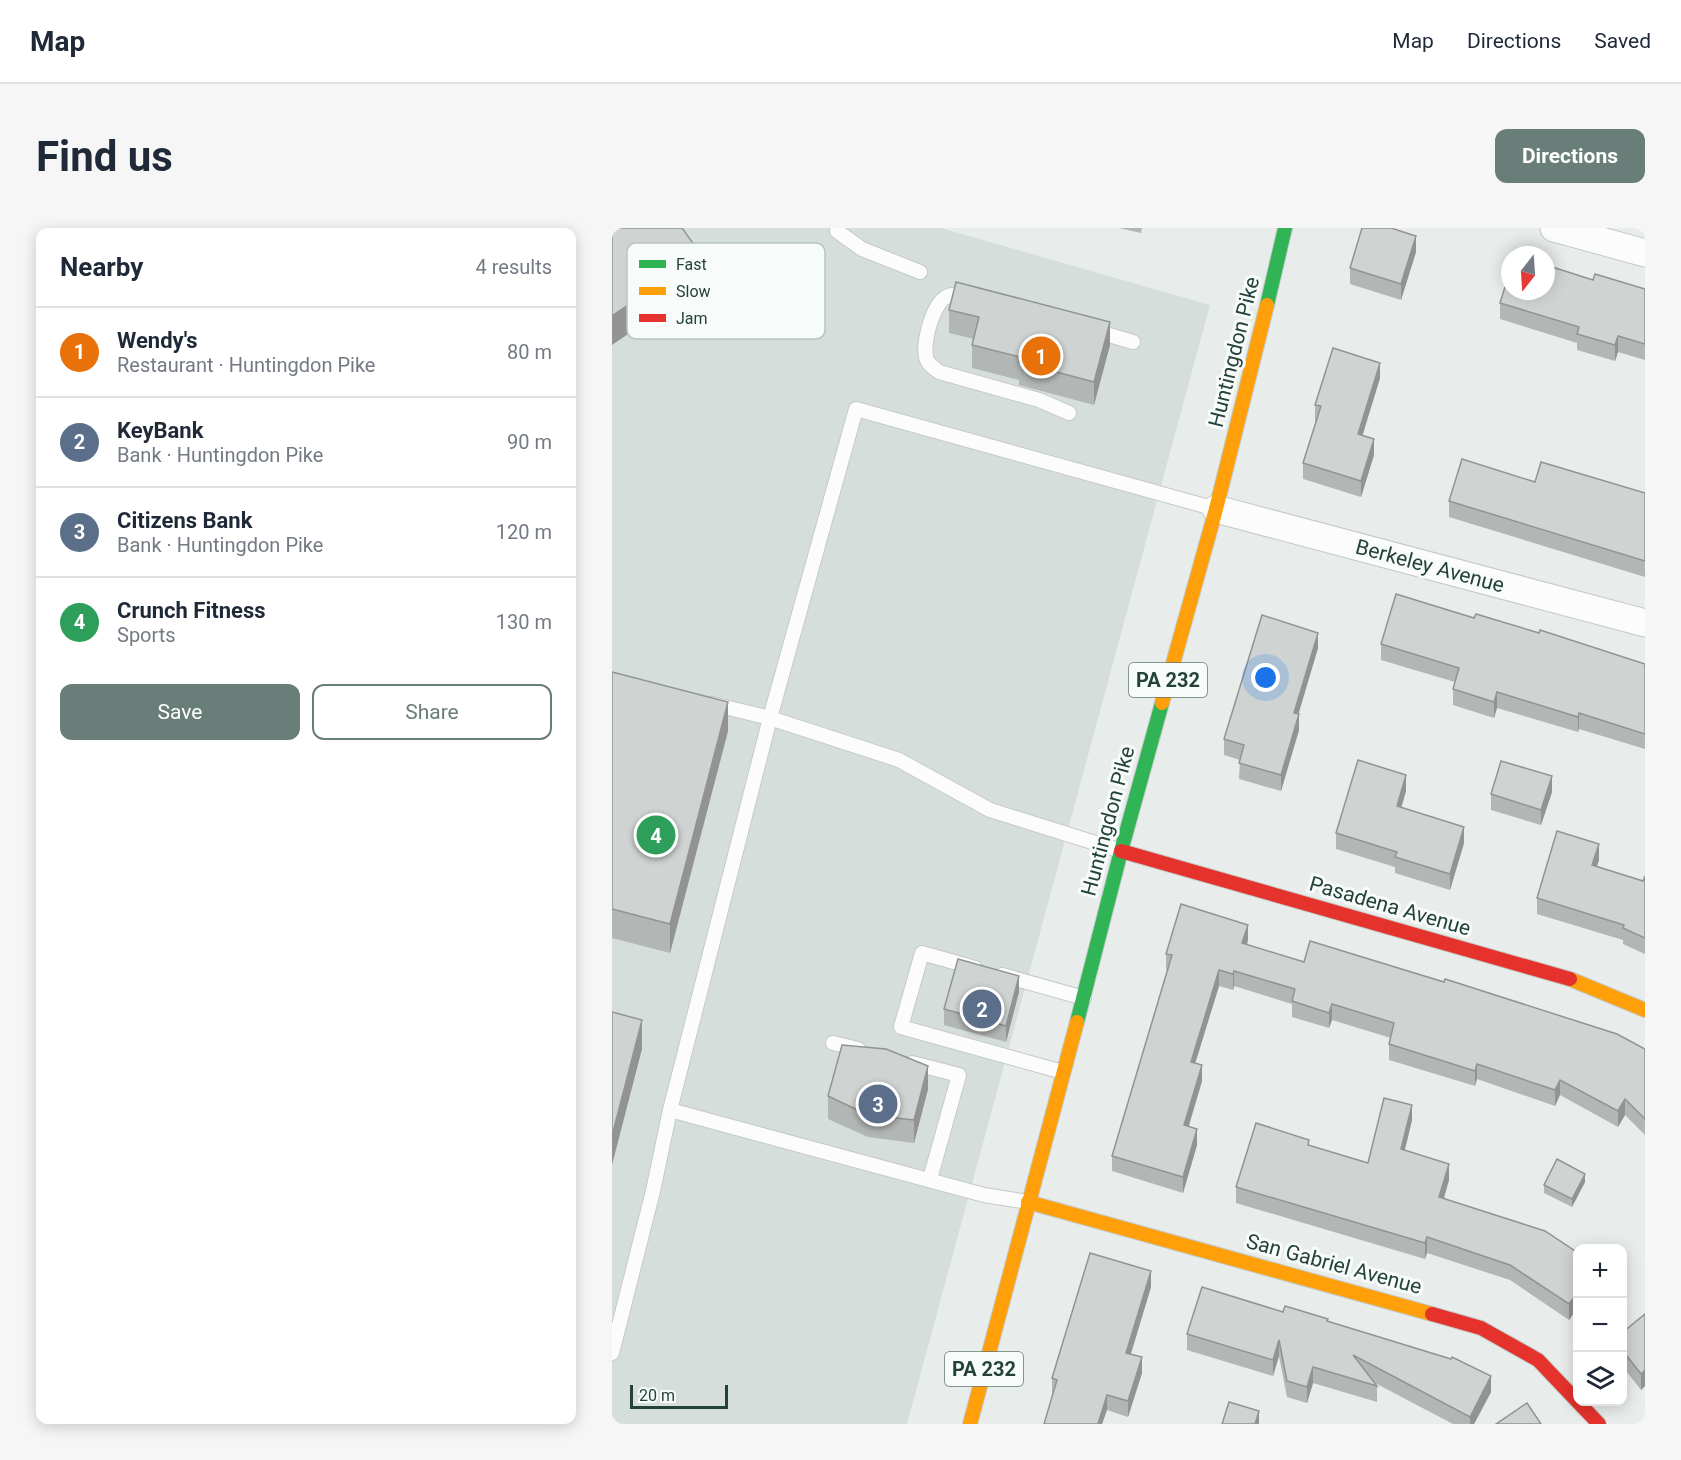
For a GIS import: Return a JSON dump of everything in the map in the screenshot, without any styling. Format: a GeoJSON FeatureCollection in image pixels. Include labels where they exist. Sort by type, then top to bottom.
{"type":"FeatureCollection","features":[{"type":"Feature","properties":{"kind":"main road","name":"Huntingdon Pike"},"geometry":{"type":"LineString","coordinates":[[970,1424],[1121,851],[1216,509],[1285,228]]}},
{"type":"Feature","properties":{"kind":"main road","name":"Pasadena Avenue"},"geometry":{"type":"LineString","coordinates":[[1121,851],[1576,981],[1645,1010]]}},
{"type":"Feature","properties":{"kind":"main road","name":"San Gabriel Avenue"},"geometry":{"type":"LineString","coordinates":[[1028,1202],[1481,1328],[1538,1360],[1599,1424]]}},
{"type":"Feature","properties":{"kind":"street"},"geometry":{"type":"LineString","coordinates":[[1554,228],[1645,253]]}},
{"type":"Feature","properties":{"kind":"street","name":"Berkeley Avenue"},"geometry":{"type":"LineString","coordinates":[[1216,509],[1645,623]]}},
{"type":"Feature","properties":{"kind":"lane"},"geometry":{"type":"LineString","coordinates":[[837,231],[862,249],[920,272]]}},
{"type":"Feature","properties":{"kind":"lane"},"geometry":{"type":"LineString","coordinates":[[980,300],[958,294],[945,297],[936,309],[924,346],[927,361],[939,372],[1039,400],[1069,413]]}},
{"type":"Feature","properties":{"kind":"lane"},"geometry":{"type":"LineString","coordinates":[[1078,327],[1133,342]]}},
{"type":"Feature","properties":{"kind":"lane"},"geometry":{"type":"LineString","coordinates":[[612,1353],[653,1191],[670,1110],[770,718],[856,408],[1216,509]]}},
{"type":"Feature","properties":{"kind":"lane"},"geometry":{"type":"LineString","coordinates":[[700,701],[770,718],[899,760],[990,810],[1121,851]]}},
{"type":"Feature","properties":{"kind":"lane"},"geometry":{"type":"LineString","coordinates":[[1063,1072],[901,1027],[904,1016],[922,953],[1084,998]]}},
{"type":"Feature","properties":{"kind":"lane"},"geometry":{"type":"LineString","coordinates":[[833,1043],[868,1052]]}},
{"type":"Feature","properties":{"kind":"lane"},"geometry":{"type":"LineString","coordinates":[[902,1060],[959,1075],[930,1179]]}},
{"type":"Feature","properties":{"kind":"lane"},"geometry":{"type":"LineString","coordinates":[[670,1110],[984,1195],[1028,1202]]}},
{"type":"Feature","properties":{"kind":"shaded area"},"geometry":{"type":"Polygon","coordinates":[[[612,228],[941,228],[1210,305],[907,1424],[612,1424],[612,228]]]}},
{"type":"Feature","properties":{"kind":"building"},"geometry":{"type":"Polygon","coordinates":[[[612,228],[682,228],[693,243],[627,243],[627,306],[612,316],[612,228]]]}},
{"type":"Feature","properties":{"kind":"building"},"geometry":{"type":"Polygon","coordinates":[[[1362,228],[1391,228],[1416,236],[1401,284],[1350,268],[1362,228]]]}},
{"type":"Feature","properties":{"kind":"building"},"geometry":{"type":"Polygon","coordinates":[[[1555,268],[1593,280],[1595,274],[1645,289],[1645,344],[1618,336],[1615,345],[1577,334],[1579,327],[1500,303],[1501,300],[1555,300],[1555,268]]]}},
{"type":"Feature","properties":{"kind":"building"},"geometry":{"type":"Polygon","coordinates":[[[956,282],[1110,322],[1094,382],[1019,362],[1020,357],[972,345],[979,317],[949,310],[956,282]]]}},
{"type":"Feature","properties":{"kind":"building"},"geometry":{"type":"Polygon","coordinates":[[[1333,348],[1380,363],[1358,434],[1374,439],[1361,481],[1303,463],[1321,406],[1315,405],[1333,348]]]}},
{"type":"Feature","properties":{"kind":"building"},"geometry":{"type":"Polygon","coordinates":[[[1462,459],[1535,482],[1541,462],[1645,493],[1645,561],[1449,501],[1462,459]]]}},
{"type":"Feature","properties":{"kind":"building"},"geometry":{"type":"Polygon","coordinates":[[[1396,594],[1474,618],[1476,614],[1539,633],[1540,630],[1645,664],[1645,734],[1579,713],[1578,717],[1497,692],[1494,702],[1453,689],[1459,668],[1381,644],[1396,594]]]}},
{"type":"Feature","properties":{"kind":"building"},"geometry":{"type":"Polygon","coordinates":[[[1262,615],[1318,633],[1294,713],[1299,714],[1281,775],[1239,763],[1244,745],[1224,739],[1262,615]]]}},
{"type":"Feature","properties":{"kind":"building"},"geometry":{"type":"Polygon","coordinates":[[[612,672],[728,702],[670,924],[612,909],[612,672]]]}},
{"type":"Feature","properties":{"kind":"building"},"geometry":{"type":"Polygon","coordinates":[[[1358,760],[1406,775],[1397,806],[1464,827],[1450,874],[1395,857],[1397,852],[1336,833],[1358,760]]]}},
{"type":"Feature","properties":{"kind":"building"},"geometry":{"type":"Polygon","coordinates":[[[1501,761],[1552,776],[1541,810],[1491,794],[1501,761]]]}},
{"type":"Feature","properties":{"kind":"building"},"geometry":{"type":"Polygon","coordinates":[[[1557,831],[1599,844],[1592,865],[1643,881],[1645,876],[1645,938],[1623,928],[1624,925],[1537,898],[1557,831]]]}},
{"type":"Feature","properties":{"kind":"building"},"geometry":{"type":"Polygon","coordinates":[[[1181,904],[1248,925],[1242,943],[1304,962],[1310,941],[1444,982],[1445,979],[1617,1034],[1645,1049],[1645,1119],[1625,1099],[1618,1111],[1560,1080],[1555,1090],[1477,1064],[1475,1071],[1389,1044],[1394,1023],[1332,1004],[1329,1013],[1292,1001],[1295,989],[1234,971],[1233,974],[1219,970],[1191,1062],[1202,1065],[1184,1125],[1197,1129],[1183,1177],[1112,1156],[1172,955],[1166,954],[1181,904]]]}},
{"type":"Feature","properties":{"kind":"building"},"geometry":{"type":"Polygon","coordinates":[[[958,959],[1019,976],[1006,1026],[944,1009],[958,959]]]}},
{"type":"Feature","properties":{"kind":"building"},"geometry":{"type":"Polygon","coordinates":[[[612,1012],[642,1020],[612,1136],[612,1012]]]}},
{"type":"Feature","properties":{"kind":"building"},"geometry":{"type":"Polygon","coordinates":[[[842,1045],[886,1049],[928,1066],[914,1120],[868,1115],[828,1096],[842,1045]]]}},
{"type":"Feature","properties":{"kind":"building"},"geometry":{"type":"Polygon","coordinates":[[[1384,1098],[1412,1105],[1401,1149],[1449,1164],[1439,1197],[1545,1231],[1573,1250],[1573,1299],[1569,1304],[1510,1265],[1427,1237],[1425,1243],[1236,1187],[1256,1123],[1309,1140],[1308,1145],[1368,1163],[1384,1098]]]}},
{"type":"Feature","properties":{"kind":"building"},"geometry":{"type":"Polygon","coordinates":[[[1557,1159],[1585,1174],[1572,1199],[1544,1185],[1557,1159]]]}},
{"type":"Feature","properties":{"kind":"building"},"geometry":{"type":"Polygon","coordinates":[[[1090,1253],[1151,1271],[1126,1353],[1142,1357],[1128,1401],[1107,1395],[1098,1424],[1044,1424],[1057,1380],[1052,1378],[1090,1253]]]}},
{"type":"Feature","properties":{"kind":"building"},"geometry":{"type":"Polygon","coordinates":[[[1202,1287],[1283,1312],[1285,1306],[1451,1359],[1452,1357],[1491,1376],[1470,1417],[1353,1355],[1377,1386],[1313,1367],[1307,1387],[1287,1381],[1279,1340],[1273,1360],[1187,1334],[1202,1287]]]}},
{"type":"Feature","properties":{"kind":"building"},"geometry":{"type":"Polygon","coordinates":[[[1645,1314],[1645,1370],[1641,1374],[1627,1356],[1627,1329],[1645,1314]]]}},
{"type":"Feature","properties":{"kind":"building"},"geometry":{"type":"Polygon","coordinates":[[[1229,1402],[1259,1411],[1255,1424],[1222,1424],[1229,1402]]]}},
{"type":"Feature","properties":{"kind":"building"},"geometry":{"type":"Polygon","coordinates":[[[1527,1403],[1541,1424],[1496,1424],[1527,1403]]]}},
{"type":"Feature","properties":{"kind":"traffic: fast"},"geometry":{"type":"LineString","coordinates":[[1267,305],[1285,228]]}},
{"type":"Feature","properties":{"kind":"traffic: fast"},"geometry":{"type":"LineString","coordinates":[[1077,1022],[1162,703]]}},
{"type":"Feature","properties":{"kind":"traffic: slow"},"geometry":{"type":"LineString","coordinates":[[1162,703],[1216,509],[1267,305]]}},
{"type":"Feature","properties":{"kind":"traffic: slow"},"geometry":{"type":"LineString","coordinates":[[1570,979],[1645,1010]]}},
{"type":"Feature","properties":{"kind":"traffic: slow"},"geometry":{"type":"LineString","coordinates":[[970,1424],[1077,1022]]}},
{"type":"Feature","properties":{"kind":"traffic: slow"},"geometry":{"type":"LineString","coordinates":[[1028,1202],[1432,1314]]}},
{"type":"Feature","properties":{"kind":"traffic: jam"},"geometry":{"type":"LineString","coordinates":[[1121,851],[1570,979]]}},
{"type":"Feature","properties":{"kind":"traffic: jam"},"geometry":{"type":"LineString","coordinates":[[1432,1314],[1481,1328],[1538,1360],[1599,1424]]}},
{"type":"Feature","properties":{"kind":"place","name":"Wendy's"},"geometry":{"type":"Point","coordinates":[1041,356]}},
{"type":"Feature","properties":{"kind":"place","name":"Crunch Fitness"},"geometry":{"type":"Point","coordinates":[656,835]}},
{"type":"Feature","properties":{"kind":"place","name":"KeyBank"},"geometry":{"type":"Point","coordinates":[982,1009]}},
{"type":"Feature","properties":{"kind":"place","name":"Citizens Bank"},"geometry":{"type":"Point","coordinates":[878,1104]}}]}
